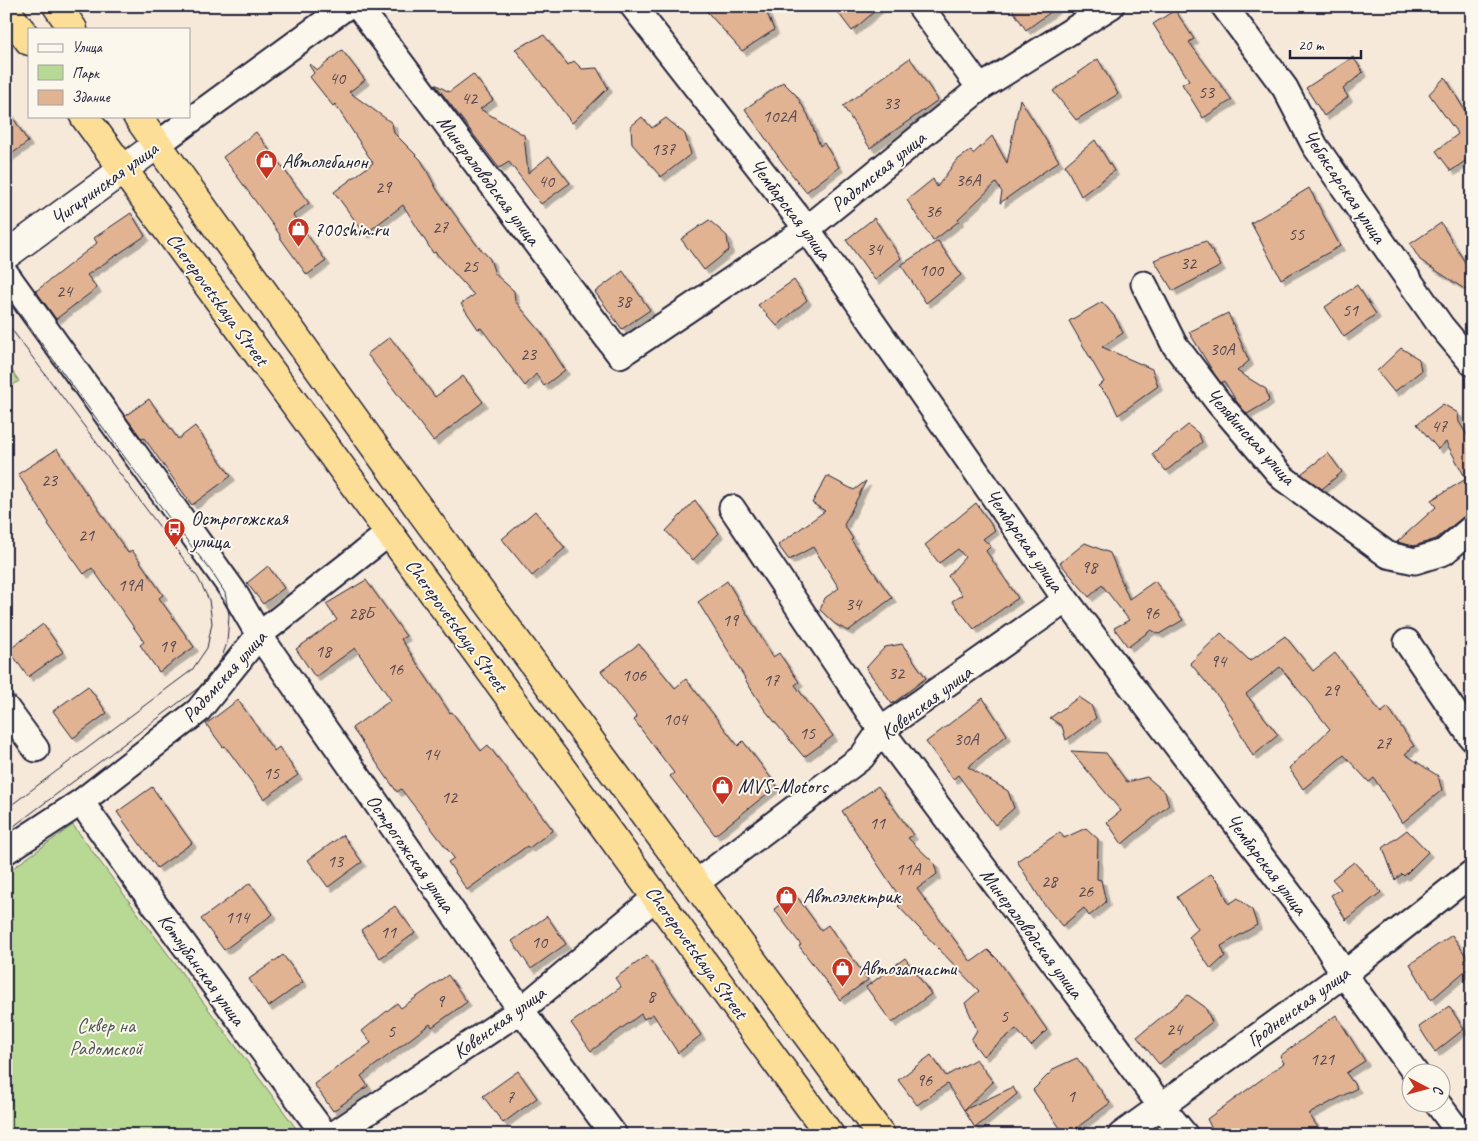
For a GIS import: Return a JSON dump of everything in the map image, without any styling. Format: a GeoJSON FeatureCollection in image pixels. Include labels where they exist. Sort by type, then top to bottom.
{"type":"FeatureCollection","features":[{"type":"Feature","properties":{"kind":"highway"},"geometry":{"type":"LineString","coordinates":[[56,6],[72,28]]}},
{"type":"Feature","properties":{"kind":"highway"},"geometry":{"type":"LineString","coordinates":[[6,10],[28,40]]}},
{"type":"Feature","properties":{"kind":"highway","name":"Cherepovetskaya Street"},"geometry":{"type":"LineString","coordinates":[[85,118],[830,1135]]}},
{"type":"Feature","properties":{"kind":"highway","name":"Cherepovetskaya Street"},"geometry":{"type":"LineString","coordinates":[[139,118],[424,514],[881,1135]]}},
{"type":"Feature","properties":{"kind":"street","name":"Чигиринская улица"},"geometry":{"type":"LineString","coordinates":[[6,255],[347,6]]}},
{"type":"Feature","properties":{"kind":"street","name":"Минераловодская улица"},"geometry":{"type":"LineString","coordinates":[[358,6],[620,355]]}},
{"type":"Feature","properties":{"kind":"street","name":"Чембарская улица"},"geometry":{"type":"LineString","coordinates":[[633,6],[808,229],[1066,600],[1317,930],[1344,974],[1409,1064]]}},
{"type":"Feature","properties":{"kind":"street"},"geometry":{"type":"LineString","coordinates":[[920,6],[980,88]]}},
{"type":"Feature","properties":{"kind":"street","name":"Радомская улица"},"geometry":{"type":"LineString","coordinates":[[620,355],[808,229],[980,88],[1111,6]]}},
{"type":"Feature","properties":{"kind":"street","name":"Чебоксарская улица"},"geometry":{"type":"LineString","coordinates":[[1224,6],[1285,88],[1315,146],[1441,326],[1472,363]]}},
{"type":"Feature","properties":{"kind":"street","name":"Острогожская улица"},"geometry":{"type":"LineString","coordinates":[[6,274],[234,592],[258,635],[521,1010],[614,1135]]}},
{"type":"Feature","properties":{"kind":"street","name":"Челябинская улица"},"geometry":{"type":"LineString","coordinates":[[1144,284],[1174,344],[1218,402],[1283,478],[1388,555],[1415,561],[1444,552],[1472,528]]}},
{"type":"Feature","properties":{"kind":"street","name":"Минераловодская улица"},"geometry":{"type":"LineString","coordinates":[[732,508],[881,730],[1161,1106],[1186,1135]]}},
{"type":"Feature","properties":{"kind":"street","name":"Радомская улица"},"geometry":{"type":"LineString","coordinates":[[6,851],[82,802],[198,710],[258,635],[389,532]]}},
{"type":"Feature","properties":{"kind":"street","name":"Ковенская улица"},"geometry":{"type":"LineString","coordinates":[[696,884],[862,757],[881,730],[1066,600]]}},
{"type":"Feature","properties":{"kind":"street"},"geometry":{"type":"LineString","coordinates":[[1407,642],[1472,738]]}},
{"type":"Feature","properties":{"kind":"street"},"geometry":{"type":"LineString","coordinates":[[6,708],[36,749]]}},
{"type":"Feature","properties":{"kind":"street","name":"Котлубанская улица"},"geometry":{"type":"LineString","coordinates":[[82,802],[146,893],[325,1135]]}},
{"type":"Feature","properties":{"kind":"street","name":"Гродненская улица"},"geometry":{"type":"LineString","coordinates":[[1121,1135],[1344,974],[1472,873]]}},
{"type":"Feature","properties":{"kind":"street","name":"Ковенская улица"},"geometry":{"type":"LineString","coordinates":[[334,1135],[521,1010],[656,897]]}},
{"type":"Feature","properties":{"kind":"street"},"geometry":{"type":"LineString","coordinates":[[1445,1114],[1461,1135]]}},
{"type":"Feature","properties":{"kind":"green space"},"geometry":{"type":"Polygon","coordinates":[[[6,362],[19,381],[6,390],[6,362]]]}},
{"type":"Feature","properties":{"kind":"green space","name":"Сквер на Радомской"},"geometry":{"type":"Polygon","coordinates":[[[73,825],[301,1135],[6,1135],[6,873],[73,825]]]}},
{"type":"Feature","properties":{"kind":"building"},"geometry":{"type":"Polygon","coordinates":[[[702,6],[764,6],[774,30],[742,51],[702,6]]]}},
{"type":"Feature","properties":{"kind":"building"},"geometry":{"type":"Polygon","coordinates":[[[833,6],[881,6],[852,31],[833,6]]]}},
{"type":"Feature","properties":{"kind":"building"},"geometry":{"type":"Polygon","coordinates":[[[1010,6],[1059,6],[1026,30],[1010,6]]]}},
{"type":"Feature","properties":{"kind":"building"},"geometry":{"type":"Polygon","coordinates":[[[1175,10],[1194,39],[1189,42],[1232,100],[1203,118],[1182,84],[1189,80],[1153,24],[1175,10]]]}},
{"type":"Feature","properties":{"kind":"building"},"geometry":{"type":"Polygon","coordinates":[[[544,35],[568,65],[574,61],[582,69],[597,68],[608,88],[572,123],[515,49],[544,35]]]}},
{"type":"Feature","properties":{"kind":"building"},"geometry":{"type":"Polygon","coordinates":[[[342,50],[365,80],[349,92],[392,123],[394,133],[421,160],[437,190],[476,244],[490,259],[495,274],[514,291],[515,301],[541,332],[565,370],[544,386],[536,374],[525,386],[481,328],[478,329],[461,304],[474,295],[435,252],[433,253],[403,205],[365,234],[334,192],[373,163],[335,104],[333,106],[310,77],[314,73],[310,64],[318,70],[342,50]]]}},
{"type":"Feature","properties":{"kind":"building"},"geometry":{"type":"Polygon","coordinates":[[[1353,57],[1363,72],[1343,89],[1348,97],[1324,116],[1306,88],[1353,57]]]}},
{"type":"Feature","properties":{"kind":"building"},"geometry":{"type":"Polygon","coordinates":[[[910,58],[938,100],[870,148],[843,106],[910,58]]]}},
{"type":"Feature","properties":{"kind":"building"},"geometry":{"type":"Polygon","coordinates":[[[1098,59],[1118,94],[1076,120],[1053,91],[1098,59]]]}},
{"type":"Feature","properties":{"kind":"building"},"geometry":{"type":"Polygon","coordinates":[[[473,74],[493,100],[480,109],[524,135],[528,173],[549,156],[570,183],[541,204],[509,162],[499,168],[435,84],[449,92],[473,74]]]}},
{"type":"Feature","properties":{"kind":"building"},"geometry":{"type":"Polygon","coordinates":[[[1445,77],[1472,123],[1472,156],[1451,171],[1436,151],[1458,134],[1429,94],[1445,77]]]}},
{"type":"Feature","properties":{"kind":"building"},"geometry":{"type":"Polygon","coordinates":[[[783,82],[796,95],[808,115],[820,146],[824,143],[839,167],[806,192],[782,162],[745,109],[783,82]]]}},
{"type":"Feature","properties":{"kind":"building"},"geometry":{"type":"Polygon","coordinates":[[[1020,99],[1059,161],[1000,203],[1002,192],[996,183],[958,219],[959,221],[933,241],[907,200],[933,179],[937,187],[956,161],[971,150],[973,154],[992,136],[1007,163],[1020,99]]]}},
{"type":"Feature","properties":{"kind":"building"},"geometry":{"type":"Polygon","coordinates":[[[6,106],[28,142],[6,158],[6,106]]]}},
{"type":"Feature","properties":{"kind":"building"},"geometry":{"type":"Polygon","coordinates":[[[642,117],[652,128],[666,118],[685,134],[691,154],[661,177],[632,144],[631,126],[642,117]]]}},
{"type":"Feature","properties":{"kind":"building","name":"Автолебанон"},"geometry":{"type":"Polygon","coordinates":[[[256,132],[309,203],[293,215],[326,261],[307,275],[223,157],[256,132]]]}},
{"type":"Feature","properties":{"kind":"building"},"geometry":{"type":"Polygon","coordinates":[[[1095,140],[1114,171],[1081,196],[1065,165],[1095,140]]]}},
{"type":"Feature","properties":{"kind":"building"},"geometry":{"type":"Polygon","coordinates":[[[1309,188],[1340,246],[1281,279],[1251,223],[1309,188]]]}},
{"type":"Feature","properties":{"kind":"building"},"geometry":{"type":"Polygon","coordinates":[[[131,213],[145,236],[87,275],[97,288],[56,319],[36,291],[97,243],[94,238],[131,213]]]}},
{"type":"Feature","properties":{"kind":"building"},"geometry":{"type":"Polygon","coordinates":[[[874,218],[901,258],[875,280],[846,240],[874,218]]]}},
{"type":"Feature","properties":{"kind":"building"},"geometry":{"type":"Polygon","coordinates":[[[709,220],[727,236],[729,250],[704,270],[681,239],[709,220]]]}},
{"type":"Feature","properties":{"kind":"building"},"geometry":{"type":"Polygon","coordinates":[[[1441,223],[1472,274],[1472,294],[1420,260],[1410,244],[1441,223]]]}},
{"type":"Feature","properties":{"kind":"building"},"geometry":{"type":"Polygon","coordinates":[[[938,241],[961,275],[926,303],[901,265],[938,241]]]}},
{"type":"Feature","properties":{"kind":"building"},"geometry":{"type":"Polygon","coordinates":[[[1206,241],[1221,266],[1173,291],[1154,260],[1206,241]]]}},
{"type":"Feature","properties":{"kind":"building"},"geometry":{"type":"Polygon","coordinates":[[[623,271],[650,310],[622,329],[595,292],[623,271]]]}},
{"type":"Feature","properties":{"kind":"building"},"geometry":{"type":"Polygon","coordinates":[[[794,280],[807,300],[777,326],[758,305],[794,280]]]}},
{"type":"Feature","properties":{"kind":"building"},"geometry":{"type":"Polygon","coordinates":[[[1357,285],[1376,314],[1344,337],[1325,307],[1357,285]]]}},
{"type":"Feature","properties":{"kind":"building"},"geometry":{"type":"Polygon","coordinates":[[[1102,302],[1115,317],[1123,333],[1102,347],[1152,369],[1158,386],[1118,415],[1110,398],[1098,386],[1104,382],[1069,321],[1102,302]]]}},
{"type":"Feature","properties":{"kind":"building"},"geometry":{"type":"Polygon","coordinates":[[[1228,313],[1249,361],[1237,371],[1266,389],[1269,401],[1247,414],[1224,381],[1221,383],[1215,375],[1189,332],[1228,313]]]}},
{"type":"Feature","properties":{"kind":"building"},"geometry":{"type":"Polygon","coordinates":[[[390,337],[435,397],[463,376],[483,402],[433,441],[367,354],[390,337]]]}},
{"type":"Feature","properties":{"kind":"building"},"geometry":{"type":"Polygon","coordinates":[[[1401,348],[1419,359],[1421,371],[1394,392],[1377,371],[1401,348]]]}},
{"type":"Feature","properties":{"kind":"building"},"geometry":{"type":"Polygon","coordinates":[[[149,399],[178,439],[195,426],[231,476],[192,505],[144,438],[142,439],[125,416],[149,399]]]}},
{"type":"Feature","properties":{"kind":"building"},"geometry":{"type":"Polygon","coordinates":[[[1443,404],[1458,413],[1459,422],[1472,443],[1472,514],[1463,517],[1436,539],[1414,546],[1397,542],[1436,507],[1431,500],[1466,479],[1446,442],[1438,449],[1417,424],[1443,404]]]}},
{"type":"Feature","properties":{"kind":"building"},"geometry":{"type":"Polygon","coordinates":[[[1188,425],[1198,433],[1202,442],[1166,471],[1152,454],[1188,425]]]}},
{"type":"Feature","properties":{"kind":"building"},"geometry":{"type":"Polygon","coordinates":[[[57,449],[128,553],[132,550],[163,595],[159,598],[194,647],[159,672],[140,645],[144,642],[92,568],[84,574],[48,524],[18,474],[57,449]]]}},
{"type":"Feature","properties":{"kind":"building"},"geometry":{"type":"Polygon","coordinates":[[[1328,453],[1342,472],[1322,489],[1301,474],[1328,453]]]}},
{"type":"Feature","properties":{"kind":"building"},"geometry":{"type":"Polygon","coordinates":[[[827,476],[854,490],[866,481],[844,525],[853,539],[851,540],[892,598],[848,631],[835,624],[820,610],[825,598],[839,588],[813,547],[789,560],[778,545],[825,511],[812,503],[827,476]]]}},
{"type":"Feature","properties":{"kind":"building"},"geometry":{"type":"Polygon","coordinates":[[[695,500],[719,533],[693,560],[666,531],[695,500]]]}},
{"type":"Feature","properties":{"kind":"building"},"geometry":{"type":"Polygon","coordinates":[[[976,503],[995,530],[983,539],[991,546],[986,551],[1018,598],[974,629],[952,601],[962,595],[948,576],[965,557],[958,549],[939,563],[925,545],[976,503]]]}},
{"type":"Feature","properties":{"kind":"building"},"geometry":{"type":"Polygon","coordinates":[[[535,511],[565,548],[532,576],[502,539],[535,511]]]}},
{"type":"Feature","properties":{"kind":"building"},"geometry":{"type":"Polygon","coordinates":[[[1085,543],[1110,553],[1129,599],[1155,581],[1183,620],[1159,634],[1151,630],[1128,647],[1114,628],[1129,620],[1102,585],[1089,597],[1060,563],[1085,543]]]}},
{"type":"Feature","properties":{"kind":"building"},"geometry":{"type":"Polygon","coordinates":[[[268,566],[284,588],[263,604],[247,583],[268,566]]]}},
{"type":"Feature","properties":{"kind":"building"},"geometry":{"type":"Polygon","coordinates":[[[366,580],[406,636],[401,639],[450,713],[452,712],[481,751],[488,745],[553,830],[529,848],[527,846],[467,890],[448,862],[454,858],[401,789],[397,792],[352,728],[391,700],[355,648],[315,677],[296,649],[337,620],[326,604],[366,580]]]}},
{"type":"Feature","properties":{"kind":"building"},"geometry":{"type":"Polygon","coordinates":[[[727,581],[773,657],[779,653],[799,682],[795,685],[833,736],[804,757],[764,709],[698,602],[727,581]]]}},
{"type":"Feature","properties":{"kind":"building"},"geometry":{"type":"Polygon","coordinates":[[[43,624],[63,652],[28,677],[9,650],[43,624]]]}},
{"type":"Feature","properties":{"kind":"building"},"geometry":{"type":"Polygon","coordinates":[[[1221,633],[1250,661],[1285,636],[1313,671],[1335,653],[1381,713],[1388,707],[1414,746],[1405,754],[1438,776],[1442,790],[1402,823],[1374,778],[1369,782],[1344,755],[1303,789],[1289,768],[1330,729],[1280,667],[1246,694],[1278,735],[1253,756],[1225,705],[1190,663],[1221,633]]]}},
{"type":"Feature","properties":{"kind":"building"},"geometry":{"type":"Polygon","coordinates":[[[639,644],[675,688],[686,679],[738,746],[743,741],[777,786],[715,835],[670,776],[674,773],[634,720],[637,717],[601,671],[639,644]]]}},
{"type":"Feature","properties":{"kind":"building"},"geometry":{"type":"Polygon","coordinates":[[[902,644],[926,678],[892,704],[866,668],[885,647],[902,644]]]}},
{"type":"Feature","properties":{"kind":"building"},"geometry":{"type":"Polygon","coordinates":[[[88,686],[107,713],[73,738],[53,711],[88,686]]]}},
{"type":"Feature","properties":{"kind":"building"},"geometry":{"type":"Polygon","coordinates":[[[1079,697],[1091,705],[1096,718],[1066,740],[1062,726],[1050,718],[1079,697]]]}},
{"type":"Feature","properties":{"kind":"building"},"geometry":{"type":"Polygon","coordinates":[[[983,698],[1007,735],[968,767],[1008,791],[1014,808],[995,825],[958,775],[953,779],[926,742],[983,698]]]}},
{"type":"Feature","properties":{"kind":"building"},"geometry":{"type":"Polygon","coordinates":[[[238,700],[274,751],[279,747],[298,775],[264,799],[225,746],[223,747],[206,724],[238,700]]]}},
{"type":"Feature","properties":{"kind":"building"},"geometry":{"type":"Polygon","coordinates":[[[1071,751],[1106,753],[1127,782],[1147,777],[1165,792],[1169,805],[1122,844],[1107,822],[1121,811],[1071,751]]]}},
{"type":"Feature","properties":{"kind":"building"},"geometry":{"type":"Polygon","coordinates":[[[878,786],[913,835],[908,838],[934,863],[937,874],[917,889],[971,962],[988,950],[999,961],[1047,1030],[1031,1046],[1016,1029],[983,1056],[971,1040],[977,1030],[965,1003],[979,991],[898,906],[903,902],[842,811],[878,786]]]}},
{"type":"Feature","properties":{"kind":"building"},"geometry":{"type":"Polygon","coordinates":[[[152,787],[192,843],[157,868],[117,812],[152,787]]]}},
{"type":"Feature","properties":{"kind":"building"},"geometry":{"type":"Polygon","coordinates":[[[1086,828],[1098,839],[1097,879],[1101,880],[1106,902],[1089,916],[1084,908],[1062,926],[1043,903],[1017,861],[1060,832],[1064,838],[1086,828]]]}},
{"type":"Feature","properties":{"kind":"building"},"geometry":{"type":"Polygon","coordinates":[[[1407,830],[1428,852],[1404,876],[1402,874],[1395,880],[1383,848],[1407,830]]]}},
{"type":"Feature","properties":{"kind":"building"},"geometry":{"type":"Polygon","coordinates":[[[343,835],[362,862],[328,887],[308,860],[343,835]]]}},
{"type":"Feature","properties":{"kind":"building"},"geometry":{"type":"Polygon","coordinates":[[[1354,862],[1381,892],[1346,920],[1331,895],[1341,889],[1332,879],[1354,862]]]}},
{"type":"Feature","properties":{"kind":"building"},"geometry":{"type":"Polygon","coordinates":[[[1211,874],[1219,882],[1229,904],[1238,898],[1252,910],[1257,925],[1221,946],[1225,956],[1211,969],[1189,937],[1198,929],[1177,897],[1211,874]]]}},
{"type":"Feature","properties":{"kind":"building"},"geometry":{"type":"Polygon","coordinates":[[[250,883],[273,914],[224,950],[201,919],[250,883]]]}},
{"type":"Feature","properties":{"kind":"building"},"geometry":{"type":"Polygon","coordinates":[[[795,894],[821,930],[828,925],[868,980],[840,1000],[774,909],[795,894]]]}},
{"type":"Feature","properties":{"kind":"building"},"geometry":{"type":"Polygon","coordinates":[[[395,906],[415,933],[380,958],[361,930],[395,906]]]}},
{"type":"Feature","properties":{"kind":"building"},"geometry":{"type":"Polygon","coordinates":[[[547,916],[566,944],[531,969],[512,941],[547,916]]]}},
{"type":"Feature","properties":{"kind":"building"},"geometry":{"type":"Polygon","coordinates":[[[1452,935],[1472,965],[1431,1000],[1410,964],[1452,935]]]}},
{"type":"Feature","properties":{"kind":"building"},"geometry":{"type":"Polygon","coordinates":[[[283,955],[303,982],[268,1007],[249,979],[283,955]]]}},
{"type":"Feature","properties":{"kind":"building"},"geometry":{"type":"Polygon","coordinates":[[[647,956],[701,1035],[678,1053],[653,1014],[644,1019],[641,1014],[591,1051],[571,1023],[621,987],[615,978],[647,956]]]}},
{"type":"Feature","properties":{"kind":"building"},"geometry":{"type":"Polygon","coordinates":[[[905,958],[931,994],[892,1023],[866,987],[905,958]]]}},
{"type":"Feature","properties":{"kind":"building"},"geometry":{"type":"Polygon","coordinates":[[[448,975],[467,1002],[432,1027],[430,1024],[361,1076],[368,1086],[333,1111],[314,1084],[371,1043],[362,1031],[397,1003],[401,1008],[448,975]]]}},
{"type":"Feature","properties":{"kind":"building"},"geometry":{"type":"Polygon","coordinates":[[[1188,995],[1205,1007],[1212,1022],[1159,1064],[1137,1037],[1188,995]]]}},
{"type":"Feature","properties":{"kind":"building"},"geometry":{"type":"Polygon","coordinates":[[[1449,1006],[1464,1029],[1435,1052],[1419,1027],[1449,1006]]]}},
{"type":"Feature","properties":{"kind":"building"},"geometry":{"type":"Polygon","coordinates":[[[1336,1015],[1365,1061],[1346,1073],[1357,1088],[1309,1114],[1323,1135],[1215,1135],[1207,1119],[1284,1063],[1280,1056],[1336,1015]]]}},
{"type":"Feature","properties":{"kind":"building"},"geometry":{"type":"Polygon","coordinates":[[[931,1055],[946,1076],[976,1059],[993,1082],[964,1110],[947,1084],[917,1105],[898,1080],[931,1055]]]}},
{"type":"Feature","properties":{"kind":"building"},"geometry":{"type":"Polygon","coordinates":[[[1077,1058],[1110,1103],[1065,1135],[1033,1090],[1055,1068],[1077,1058]]]}},
{"type":"Feature","properties":{"kind":"building"},"geometry":{"type":"Polygon","coordinates":[[[518,1071],[537,1098],[503,1123],[483,1096],[518,1071]]]}},
{"type":"Feature","properties":{"kind":"building"},"geometry":{"type":"Polygon","coordinates":[[[1013,1087],[1017,1094],[975,1128],[964,1110],[1013,1087]]]}},
{"type":"Feature","properties":{"kind":"tram line"},"geometry":{"type":"LineString","coordinates":[[6,295],[167,515],[211,571],[225,593],[229,615],[227,643],[219,665],[205,683],[6,832]]}},
{"type":"Feature","properties":{"kind":"tram line"},"geometry":{"type":"LineString","coordinates":[[6,322],[198,578],[209,600],[212,623],[207,648],[192,670],[6,809]]}},
{"type":"Feature","properties":{"kind":"place","name":"Автолебанон"},"geometry":{"type":"Point","coordinates":[266,180]}},
{"type":"Feature","properties":{"kind":"place","name":"700shin.ru"},"geometry":{"type":"Point","coordinates":[298,248]}},
{"type":"Feature","properties":{"kind":"place","name":"Острогожская улица"},"geometry":{"type":"Point","coordinates":[175,548]}},
{"type":"Feature","properties":{"kind":"place","name":"MVS-Motors"},"geometry":{"type":"Point","coordinates":[722,805]}},
{"type":"Feature","properties":{"kind":"place","name":"Автоэлектрик"},"geometry":{"type":"Point","coordinates":[787,915]}},
{"type":"Feature","properties":{"kind":"place","name":"Автозапчасти"},"geometry":{"type":"Point","coordinates":[843,987]}}]}
